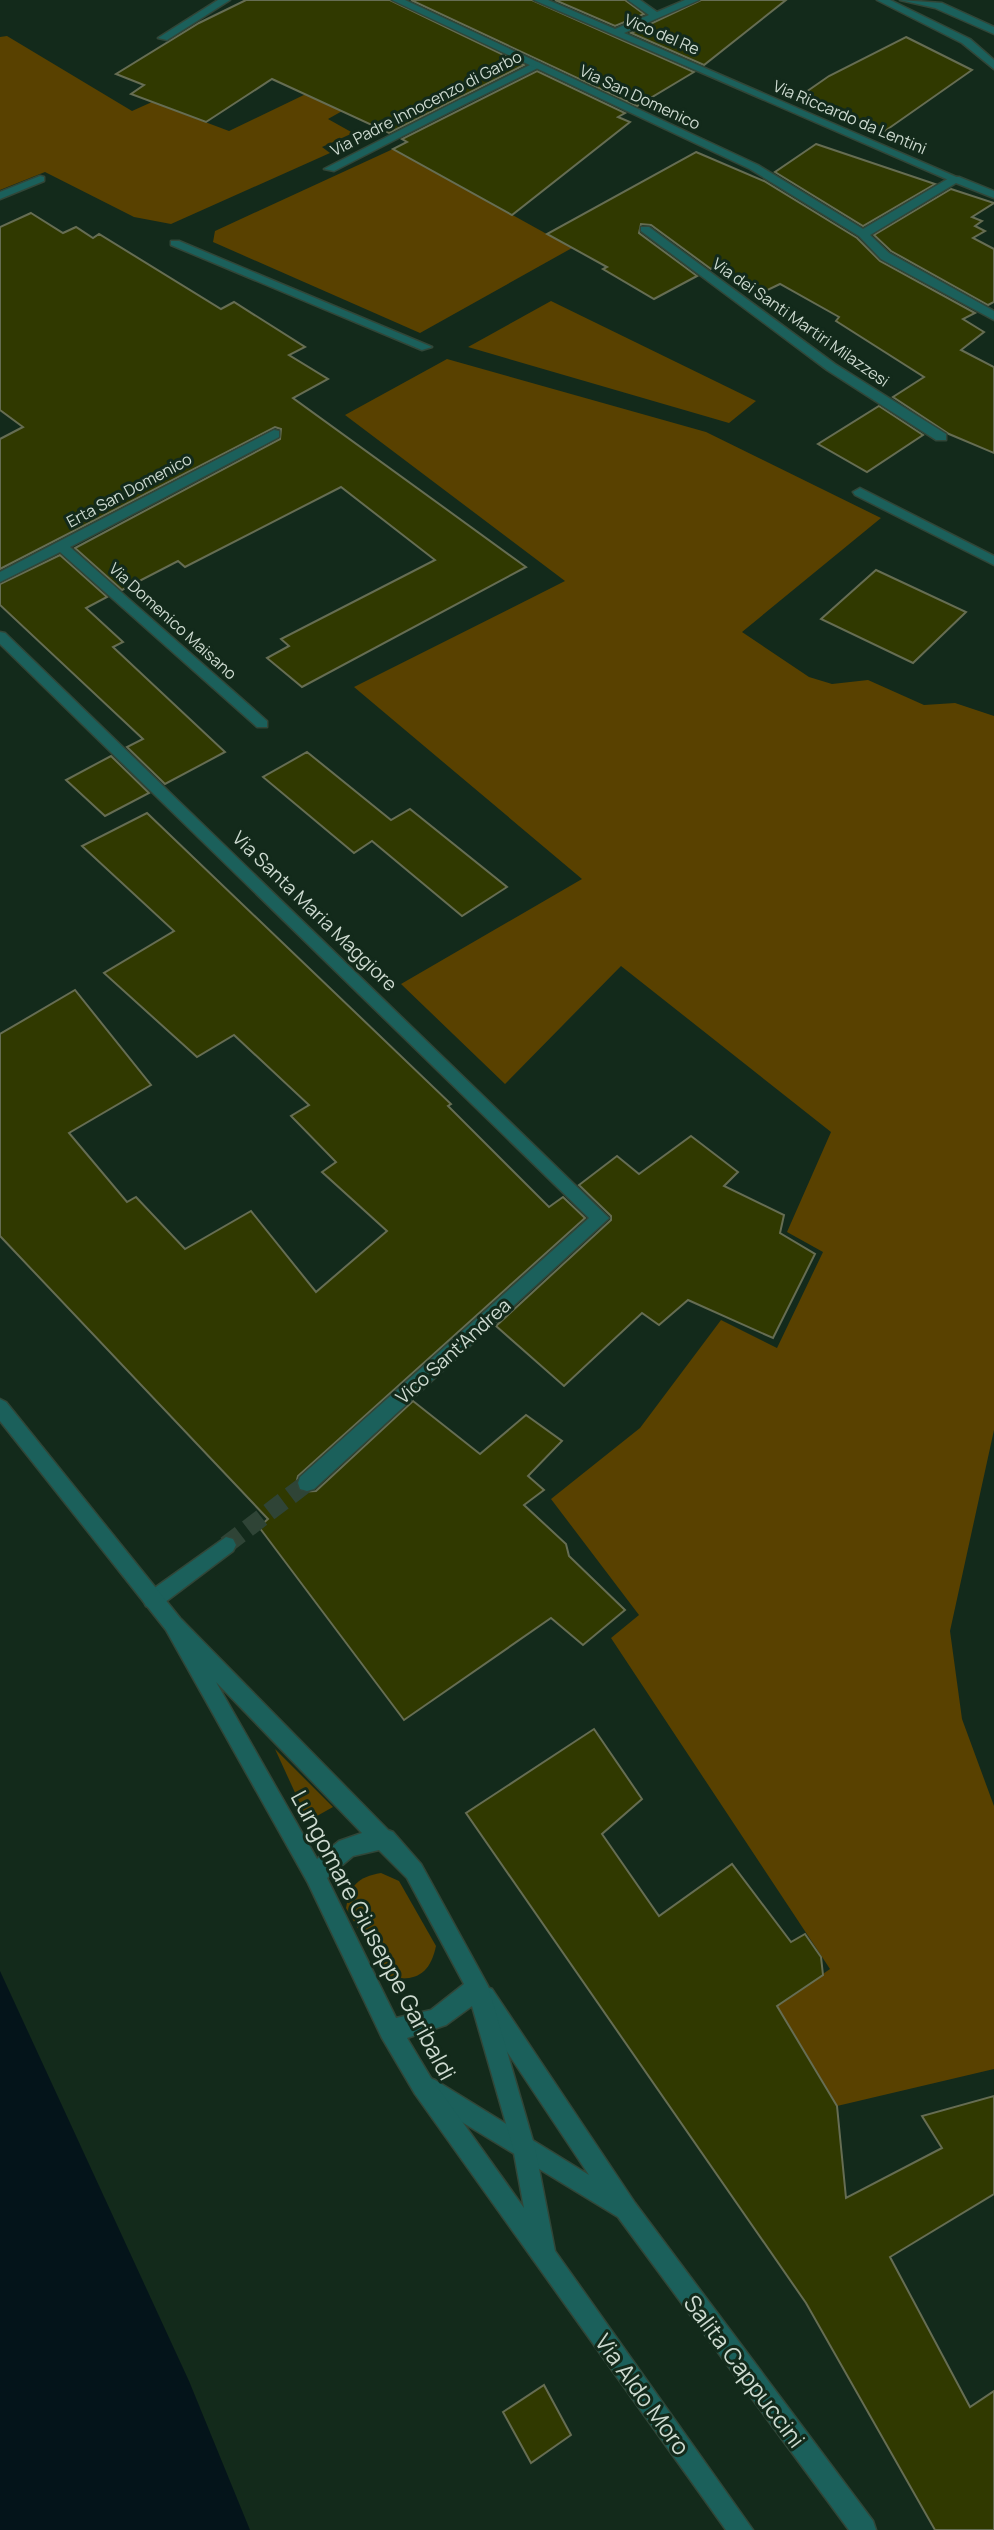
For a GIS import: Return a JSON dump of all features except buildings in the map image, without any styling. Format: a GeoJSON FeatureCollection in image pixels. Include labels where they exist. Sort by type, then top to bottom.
{"type":"FeatureCollection","features":[{"type":"Feature","properties":{"kind":"street"},"geometry":{"type":"LineString","coordinates":[[163,38],[225,0]]}},
{"type":"Feature","properties":{"kind":"street","name":"Via San Domenico"},"geometry":{"type":"LineString","coordinates":[[397,0],[754,167],[863,234],[885,256],[994,316]]}},
{"type":"Feature","properties":{"kind":"street","name":"Vico del Re"},"geometry":{"type":"LineString","coordinates":[[539,0],[733,82]]}},
{"type":"Feature","properties":{"kind":"street"},"geometry":{"type":"LineString","coordinates":[[633,0],[657,16]]}},
{"type":"Feature","properties":{"kind":"street"},"geometry":{"type":"LineString","coordinates":[[617,32],[694,0]]}},
{"type":"Feature","properties":{"kind":"street"},"geometry":{"type":"LineString","coordinates":[[882,0],[966,41],[994,66]]}},
{"type":"Feature","properties":{"kind":"street"},"geometry":{"type":"LineString","coordinates":[[905,0],[938,5],[994,31]]}},
{"type":"Feature","properties":{"kind":"street","name":"Via Padre Innocenzo di Garbo"},"geometry":{"type":"LineString","coordinates":[[330,169],[536,65]]}},
{"type":"Feature","properties":{"kind":"street","name":"Via Riccardo da Lentini"},"geometry":{"type":"LineString","coordinates":[[733,82],[994,195]]}},
{"type":"Feature","properties":{"kind":"street"},"geometry":{"type":"LineString","coordinates":[[863,234],[955,178]]}},
{"type":"Feature","properties":{"kind":"street"},"geometry":{"type":"LineString","coordinates":[[0,196],[40,179]]}},
{"type":"Feature","properties":{"kind":"street","name":"Via dei Santi Martiri Milazzesi"},"geometry":{"type":"LineString","coordinates":[[645,229],[831,367],[941,437]]}},
{"type":"Feature","properties":{"kind":"street"},"geometry":{"type":"LineString","coordinates":[[175,243],[426,347]]}},
{"type":"Feature","properties":{"kind":"street","name":"Erta San Domenico"},"geometry":{"type":"LineString","coordinates":[[0,578],[274,434]]}},
{"type":"Feature","properties":{"kind":"street"},"geometry":{"type":"LineString","coordinates":[[860,492],[994,561]]}},
{"type":"Feature","properties":{"kind":"street","name":"Via Domenico Maisano"},"geometry":{"type":"LineString","coordinates":[[61,546],[262,724]]}},
{"type":"Feature","properties":{"kind":"street","name":"Via Santa Maria Maggiore"},"geometry":{"type":"LineString","coordinates":[[0,636],[600,1218]]}},
{"type":"Feature","properties":{"kind":"street","name":"Vico Sant'Andrea"},"geometry":{"type":"LineString","coordinates":[[307,1483],[600,1218]]}},
{"type":"Feature","properties":{"kind":"street","name":"Lungomare Giuseppe Garibaldi"},"geometry":{"type":"LineString","coordinates":[[0,1407],[173,1624],[386,1839],[414,1871],[477,1986],[524,2148],[545,2259]]}},
{"type":"Feature","properties":{"kind":"street"},"geometry":{"type":"LineString","coordinates":[[153,1600],[226,1545]]}},
{"type":"Feature","properties":{"kind":"street","name":"Lungomare Giuseppe Garibaldi"},"geometry":{"type":"LineString","coordinates":[[173,1624],[315,1876],[390,2030],[423,2086],[545,2259]]}},
{"type":"Feature","properties":{"kind":"street"},"geometry":{"type":"LineString","coordinates":[[315,1876],[333,1854],[359,1841],[386,1839]]}},
{"type":"Feature","properties":{"kind":"street"},"geometry":{"type":"LineString","coordinates":[[390,2030],[424,2026],[453,2011],[477,1986]]}},
{"type":"Feature","properties":{"kind":"street","name":"Salita Cappuccini"},"geometry":{"type":"LineString","coordinates":[[477,1986],[627,2211],[864,2530]]}},
{"type":"Feature","properties":{"kind":"street","name":"Salita Cappuccini"},"geometry":{"type":"LineString","coordinates":[[423,2086],[627,2211]]}},
{"type":"Feature","properties":{"kind":"street","name":"Via Aldo Moro"},"geometry":{"type":"LineString","coordinates":[[545,2259],[741,2530]]}},
{"type":"Feature","properties":{"kind":"shaded area"},"geometry":{"type":"Polygon","coordinates":[[[7,36],[132,111],[152,102],[229,131],[308,93],[344,110],[328,119],[353,133],[322,147],[330,153],[171,224],[134,217],[45,172],[0,190],[0,37],[7,36]]]}},
{"type":"Feature","properties":{"kind":"shaded area"},"geometry":{"type":"Polygon","coordinates":[[[393,149],[572,248],[420,333],[213,242],[215,231],[393,149]]]}},
{"type":"Feature","properties":{"kind":"shaded area"},"geometry":{"type":"Polygon","coordinates":[[[551,301],[756,401],[729,423],[468,347],[551,301]]]}},
{"type":"Feature","properties":{"kind":"shaded area"},"geometry":{"type":"Polygon","coordinates":[[[447,359],[706,432],[881,518],[742,632],[809,677],[832,684],[868,680],[924,705],[955,703],[994,716],[994,1430],[950,1631],[962,1719],[994,1806],[994,2069],[837,2106],[777,2006],[830,1969],[611,1638],[639,1615],[551,1499],[640,1428],[721,1320],[777,1348],[823,1252],[787,1232],[831,1132],[621,966],[505,1084],[401,984],[582,879],[354,687],[565,581],[345,415],[447,359]]]}},
{"type":"Feature","properties":{"kind":"shaded area"},"geometry":{"type":"Polygon","coordinates":[[[275,1749],[333,1807],[308,1821],[275,1749]]]}},
{"type":"Feature","properties":{"kind":"shaded area"},"geometry":{"type":"Polygon","coordinates":[[[381,1873],[399,1881],[436,1946],[430,1964],[419,1975],[405,1978],[386,1976],[346,1908],[356,1883],[381,1873]]]}},
{"type":"Feature","properties":{"kind":"shaded area"},"geometry":{"type":"Polygon","coordinates":[[[0,1971],[189,2381],[250,2530],[0,2530],[0,1971]]]}},
{"type":"Feature","properties":{"kind":"tunnel"},"geometry":{"type":"LineString","coordinates":[[226,1545],[307,1483]]}}]}
